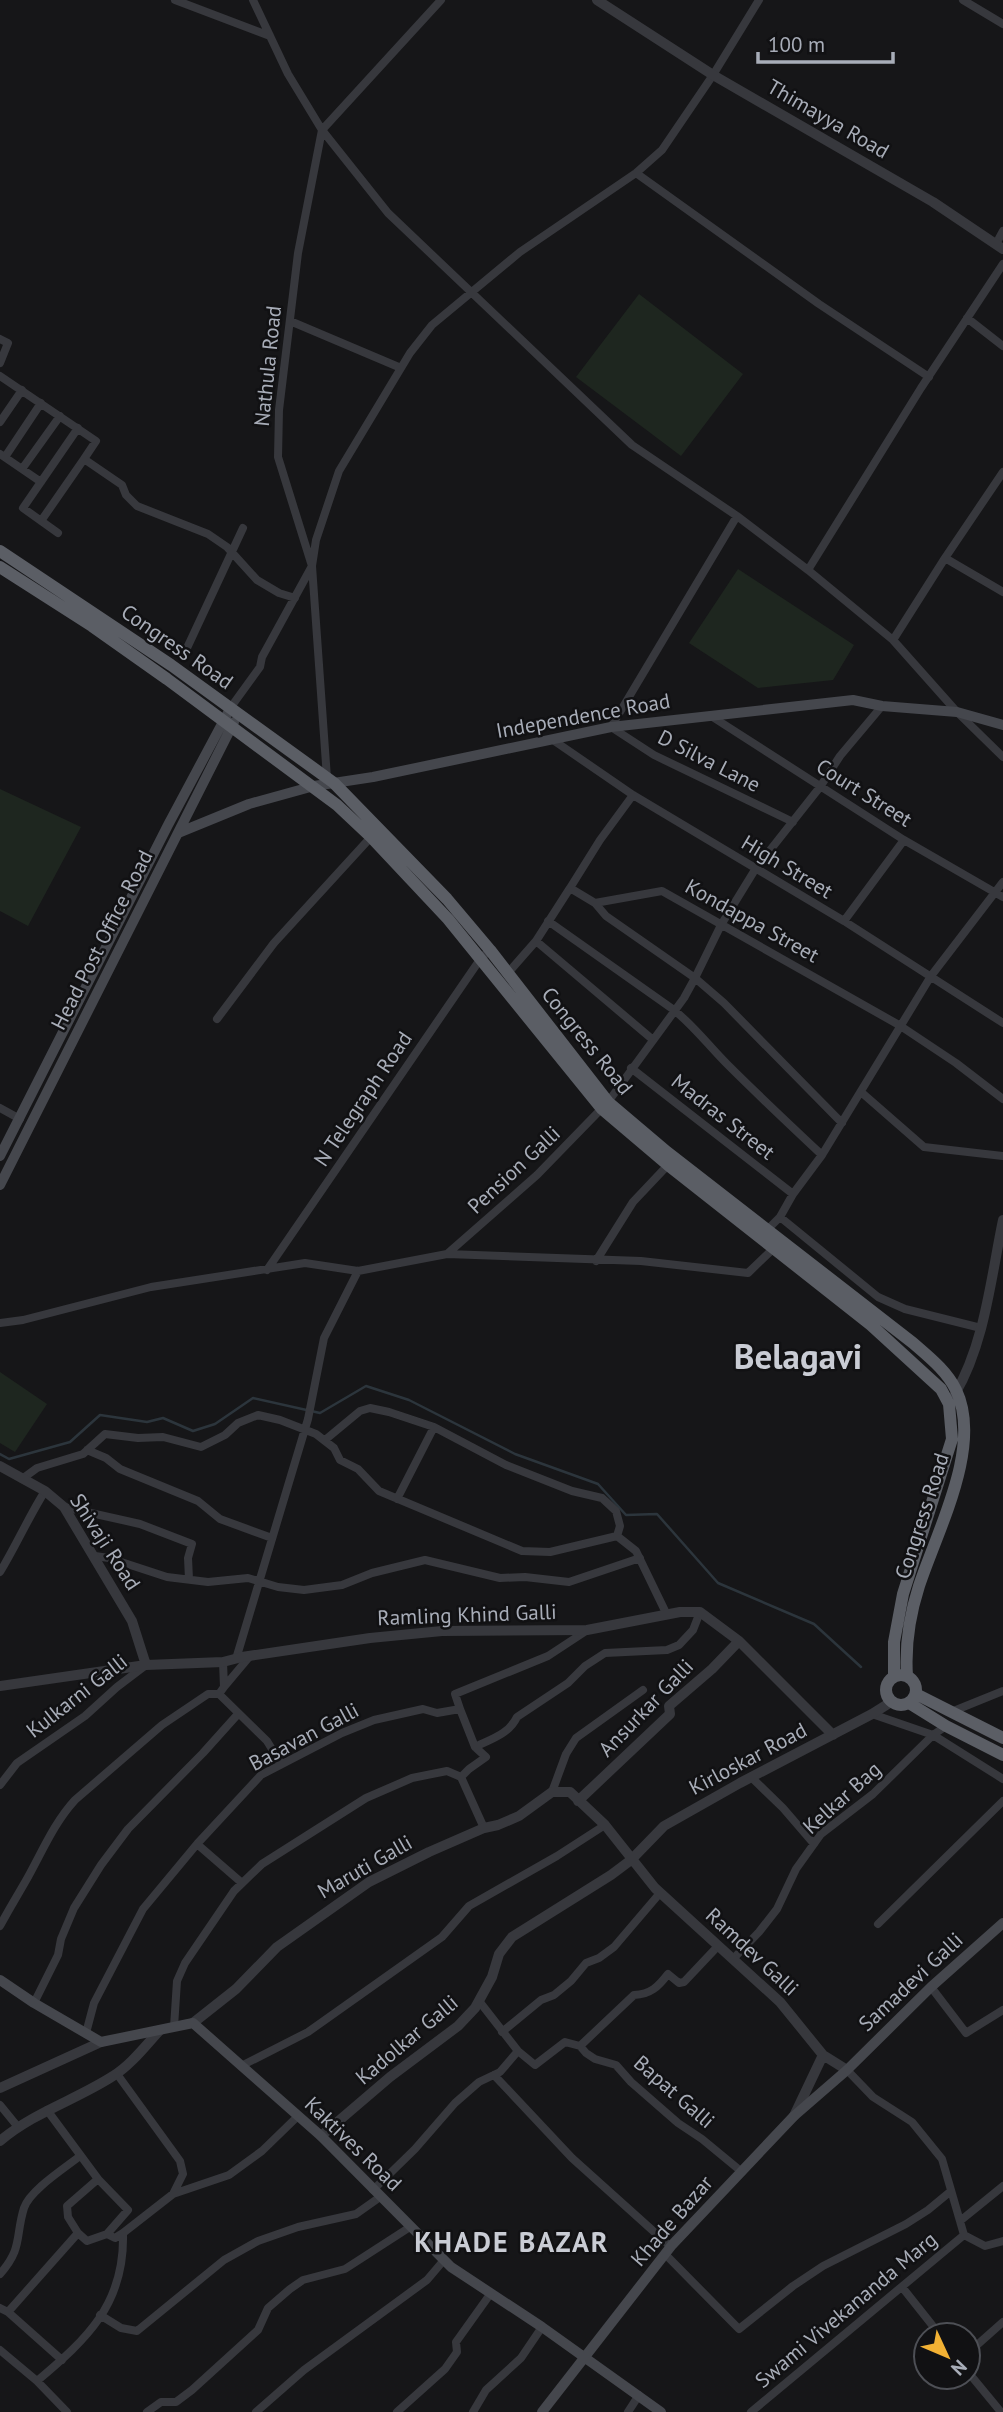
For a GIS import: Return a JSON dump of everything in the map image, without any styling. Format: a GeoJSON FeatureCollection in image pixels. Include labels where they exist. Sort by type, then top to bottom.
{"type":"FeatureCollection","features":[{"type":"Feature","properties":{"kind":"highway","name":"Congress Road"},"geometry":{"type":"LineString","coordinates":[[0,551],[235,710],[330,780],[410,859],[605,1106],[668,1165],[935,1362],[957,1392],[964,1417],[964,1452],[919,1588],[900,1676]]}},
{"type":"Feature","properties":{"kind":"highway","name":"Congress Road"},"geometry":{"type":"LineString","coordinates":[[0,567],[92,626],[314,786],[370,837],[448,919],[486,954]]}},
{"type":"Feature","properties":{"kind":"highway","name":"Congress Road"},"geometry":{"type":"LineString","coordinates":[[605,1106],[767,1230],[778,1244],[924,1371],[941,1389],[949,1404],[952,1439],[903,1594],[894,1642],[900,1676]]}},
{"type":"Feature","properties":{"kind":"highway"},"geometry":{"type":"LineString","coordinates":[[913,1699],[914,1681],[900,1676],[886,1686],[887,1697],[891,1702],[900,1705],[913,1699],[951,1712],[1003,1738]]}},
{"type":"Feature","properties":{"kind":"highway"},"geometry":{"type":"LineString","coordinates":[[913,1699],[946,1726],[1003,1755]]}},
{"type":"Feature","properties":{"kind":"main road","name":"Independence Road"},"geometry":{"type":"LineString","coordinates":[[178,833],[249,804],[330,780],[373,777],[611,727],[853,700],[881,706],[957,712],[1003,725]]}},
{"type":"Feature","properties":{"kind":"main road","name":"Head Post Office Road"},"geometry":{"type":"LineString","coordinates":[[0,1156],[158,845],[235,710]]}},
{"type":"Feature","properties":{"kind":"main road","name":"Head Post Office Road"},"geometry":{"type":"LineString","coordinates":[[0,1185],[170,850],[228,723]]}},
{"type":"Feature","properties":{"kind":"main road"},"geometry":{"type":"LineString","coordinates":[[158,845],[170,850]]}},
{"type":"Feature","properties":{"kind":"main road","name":"Samadevi Galli"},"geometry":{"type":"LineString","coordinates":[[847,2070],[931,1987],[1003,1923]]}},
{"type":"Feature","properties":{"kind":"main road"},"geometry":{"type":"LineString","coordinates":[[0,1980],[102,2042],[193,2023]]}},
{"type":"Feature","properties":{"kind":"main road","name":"Kaktives Road"},"geometry":{"type":"LineString","coordinates":[[193,2023],[321,2136],[451,2267],[542,2327],[661,2412]]}},
{"type":"Feature","properties":{"kind":"main road","name":"Khade Bazar"},"geometry":{"type":"LineString","coordinates":[[542,2412],[668,2251],[794,2116],[847,2070]]}},
{"type":"Feature","properties":{"kind":"street"},"geometry":{"type":"LineString","coordinates":[[175,0],[270,36]]}},
{"type":"Feature","properties":{"kind":"street"},"geometry":{"type":"LineString","coordinates":[[253,0],[288,74],[322,130],[388,213],[632,445],[737,516],[808,570],[892,640],[957,712],[1003,757]]}},
{"type":"Feature","properties":{"kind":"street"},"geometry":{"type":"LineString","coordinates":[[322,130],[441,0]]}},
{"type":"Feature","properties":{"kind":"street","name":"Thimayya Road"},"geometry":{"type":"LineString","coordinates":[[597,0],[713,75],[933,202],[999,246]]}},
{"type":"Feature","properties":{"kind":"street"},"geometry":{"type":"LineString","coordinates":[[235,710],[312,566],[319,530],[339,471],[401,368],[432,325],[520,252],[636,173],[662,150],[759,0]]}},
{"type":"Feature","properties":{"kind":"street"},"geometry":{"type":"LineString","coordinates":[[963,0],[1003,24]]}},
{"type":"Feature","properties":{"kind":"street","name":"Nathula Road"},"geometry":{"type":"LineString","coordinates":[[322,130],[298,253],[279,411],[278,457],[312,566],[330,780]]}},
{"type":"Feature","properties":{"kind":"street"},"geometry":{"type":"LineString","coordinates":[[636,173],[819,304],[929,377]]}},
{"type":"Feature","properties":{"kind":"street"},"geometry":{"type":"LineString","coordinates":[[999,246],[1003,231]]}},
{"type":"Feature","properties":{"kind":"street"},"geometry":{"type":"LineString","coordinates":[[808,570],[1003,264]]}},
{"type":"Feature","properties":{"kind":"street"},"geometry":{"type":"LineString","coordinates":[[967,318],[1003,346]]}},
{"type":"Feature","properties":{"kind":"street"},"geometry":{"type":"LineString","coordinates":[[290,321],[401,368]]}},
{"type":"Feature","properties":{"kind":"street"},"geometry":{"type":"LineString","coordinates":[[0,339],[8,343],[0,363]]}},
{"type":"Feature","properties":{"kind":"street"},"geometry":{"type":"LineString","coordinates":[[0,376],[96,441],[41,521]]}},
{"type":"Feature","properties":{"kind":"street"},"geometry":{"type":"LineString","coordinates":[[0,422],[22,390]]}},
{"type":"Feature","properties":{"kind":"street"},"geometry":{"type":"LineString","coordinates":[[41,403],[2,455],[41,482]]}},
{"type":"Feature","properties":{"kind":"street"},"geometry":{"type":"LineString","coordinates":[[22,469],[60,416]]}},
{"type":"Feature","properties":{"kind":"street"},"geometry":{"type":"LineString","coordinates":[[58,533],[23,508],[78,428]]}},
{"type":"Feature","properties":{"kind":"street"},"geometry":{"type":"LineString","coordinates":[[84,460],[122,485],[126,495],[137,506],[208,534],[232,552],[257,580],[279,593],[295,598]]}},
{"type":"Feature","properties":{"kind":"street"},"geometry":{"type":"LineString","coordinates":[[892,640],[1003,472]]}},
{"type":"Feature","properties":{"kind":"street"},"geometry":{"type":"LineString","coordinates":[[611,727],[737,516]]}},
{"type":"Feature","properties":{"kind":"street"},"geometry":{"type":"LineString","coordinates":[[187,648],[243,528]]}},
{"type":"Feature","properties":{"kind":"street"},"geometry":{"type":"LineString","coordinates":[[945,558],[1003,592]]}},
{"type":"Feature","properties":{"kind":"street","name":"Pension Galli"},"geometry":{"type":"LineString","coordinates":[[447,1254],[537,1175],[605,1106],[695,978],[720,925],[756,868],[881,706]]}},
{"type":"Feature","properties":{"kind":"street","name":"Court Street"},"geometry":{"type":"LineString","coordinates":[[708,715],[904,840],[1000,895]]}},
{"type":"Feature","properties":{"kind":"street","name":"D Silva Lane"},"geometry":{"type":"LineString","coordinates":[[611,727],[654,755],[793,822]]}},
{"type":"Feature","properties":{"kind":"street","name":"High Street"},"geometry":{"type":"LineString","coordinates":[[553,740],[633,795],[844,921],[1003,1023]]}},
{"type":"Feature","properties":{"kind":"street"},"geometry":{"type":"LineString","coordinates":[[504,978],[536,941],[600,840],[633,795]]}},
{"type":"Feature","properties":{"kind":"street"},"geometry":{"type":"LineString","coordinates":[[217,1019],[274,943],[370,837]]}},
{"type":"Feature","properties":{"kind":"street"},"geometry":{"type":"LineString","coordinates":[[844,921],[904,840]]}},
{"type":"Feature","properties":{"kind":"street"},"geometry":{"type":"LineString","coordinates":[[767,1230],[780,1217],[793,1194],[822,1155],[931,976],[1000,895],[1003,882]]}},
{"type":"Feature","properties":{"kind":"street"},"geometry":{"type":"LineString","coordinates":[[570,888],[595,903],[606,916],[695,978],[724,1003],[842,1123]]}},
{"type":"Feature","properties":{"kind":"street","name":"Kondappa Street"},"geometry":{"type":"LineString","coordinates":[[595,903],[662,891],[899,1025],[1003,1099]]}},
{"type":"Feature","properties":{"kind":"street"},"geometry":{"type":"LineString","coordinates":[[548,921],[690,1023],[699,1035],[822,1155]]}},
{"type":"Feature","properties":{"kind":"street"},"geometry":{"type":"LineString","coordinates":[[536,941],[652,1040]]}},
{"type":"Feature","properties":{"kind":"street","name":"N Telegraph Road"},"geometry":{"type":"LineString","coordinates":[[267,1270],[486,954]]}},
{"type":"Feature","properties":{"kind":"street","name":"Madras Street"},"geometry":{"type":"LineString","coordinates":[[631,1068],[793,1194]]}},
{"type":"Feature","properties":{"kind":"street"},"geometry":{"type":"LineString","coordinates":[[861,1092],[924,1147],[1003,1156]]}},
{"type":"Feature","properties":{"kind":"street"},"geometry":{"type":"LineString","coordinates":[[0,1108],[20,1119]]}},
{"type":"Feature","properties":{"kind":"street"},"geometry":{"type":"LineString","coordinates":[[596,1261],[633,1202],[668,1165]]}},
{"type":"Feature","properties":{"kind":"street"},"geometry":{"type":"LineString","coordinates":[[780,1217],[878,1297],[905,1309],[981,1328]]}},
{"type":"Feature","properties":{"kind":"street"},"geometry":{"type":"LineString","coordinates":[[949,1404],[967,1371],[981,1328],[1003,1220]]}},
{"type":"Feature","properties":{"kind":"street"},"geometry":{"type":"LineString","coordinates":[[0,1324],[151,1287],[305,1264],[358,1271],[447,1254],[641,1261],[748,1273],[778,1244]]}},
{"type":"Feature","properties":{"kind":"street"},"geometry":{"type":"LineString","coordinates":[[236,1659],[308,1419],[324,1339],[358,1271]]}},
{"type":"Feature","properties":{"kind":"street"},"geometry":{"type":"LineString","coordinates":[[325,1440],[360,1411],[370,1408],[434,1427],[506,1465],[572,1491],[602,1498],[616,1511],[620,1526],[617,1536]]}},
{"type":"Feature","properties":{"kind":"street"},"geometry":{"type":"LineString","coordinates":[[22,1479],[37,1468],[83,1454],[105,1434],[163,1437],[201,1447],[225,1435],[238,1423],[258,1415],[281,1420],[316,1434],[334,1448],[340,1460],[358,1469],[379,1491],[522,1551],[550,1552],[617,1536]]}},
{"type":"Feature","properties":{"kind":"street"},"geometry":{"type":"LineString","coordinates":[[397,1499],[434,1427]]}},
{"type":"Feature","properties":{"kind":"street"},"geometry":{"type":"LineString","coordinates":[[87,1450],[106,1458],[120,1469],[198,1501],[220,1519],[272,1538]]}},
{"type":"Feature","properties":{"kind":"street","name":"Shivaji Road"},"geometry":{"type":"LineString","coordinates":[[0,1466],[64,1507],[132,1622],[146,1665]]}},
{"type":"Feature","properties":{"kind":"street"},"geometry":{"type":"LineString","coordinates":[[0,1572],[44,1492]]}},
{"type":"Feature","properties":{"kind":"street"},"geometry":{"type":"LineString","coordinates":[[64,1507],[140,1524],[192,1544],[188,1558],[189,1579]]}},
{"type":"Feature","properties":{"kind":"street"},"geometry":{"type":"LineString","coordinates":[[617,1536],[640,1558],[667,1615]]}},
{"type":"Feature","properties":{"kind":"street"},"geometry":{"type":"LineString","coordinates":[[95,1556],[167,1577],[208,1582],[248,1578],[278,1587],[304,1590],[342,1584],[372,1573],[425,1560],[500,1578],[525,1577],[569,1583],[640,1558]]}},
{"type":"Feature","properties":{"kind":"street"},"geometry":{"type":"LineString","coordinates":[[475,1747],[502,1734],[513,1725],[517,1717],[568,1683],[585,1666],[605,1653],[667,1650],[679,1645],[693,1630],[700,1612],[739,1641],[833,1735]]}},
{"type":"Feature","properties":{"kind":"street","name":"Ramling Khind Galli"},"geometry":{"type":"LineString","coordinates":[[0,1686],[146,1665],[223,1662],[370,1638],[442,1631],[587,1630],[667,1615],[700,1612]]}},
{"type":"Feature","properties":{"kind":"street"},"geometry":{"type":"LineString","coordinates":[[461,1777],[486,1757],[475,1747],[455,1694],[548,1657],[587,1630]]}},
{"type":"Feature","properties":{"kind":"street","name":"Ansurkar Galli"},"geometry":{"type":"LineString","coordinates":[[578,1801],[670,1714],[669,1706],[712,1669],[739,1641]]}},
{"type":"Feature","properties":{"kind":"street"},"geometry":{"type":"LineString","coordinates":[[0,1926],[45,1843],[75,1800],[162,1725],[208,1694],[222,1690],[250,1656]]}},
{"type":"Feature","properties":{"kind":"street"},"geometry":{"type":"LineString","coordinates":[[223,1662],[222,1690],[238,1714],[267,1741],[281,1764]]}},
{"type":"Feature","properties":{"kind":"street","name":"Kulkarni Galli"},"geometry":{"type":"LineString","coordinates":[[0,1785],[17,1763],[85,1716],[146,1665]]}},
{"type":"Feature","properties":{"kind":"street"},"geometry":{"type":"LineString","coordinates":[[578,1801],[570,1792],[552,1792],[566,1754],[576,1738],[643,1690]]}},
{"type":"Feature","properties":{"kind":"street"},"geometry":{"type":"LineString","coordinates":[[951,1712],[1003,1691]]}},
{"type":"Feature","properties":{"kind":"street","name":"Kirloskar Road"},"geometry":{"type":"LineString","coordinates":[[631,1860],[664,1826],[891,1702]]}},
{"type":"Feature","properties":{"kind":"street","name":"Basavan Galli"},"geometry":{"type":"LineString","coordinates":[[86,2033],[94,2003],[143,1909],[197,1844],[261,1775],[342,1733],[374,1720],[424,1709],[437,1713],[460,1709]]}},
{"type":"Feature","properties":{"kind":"street"},"geometry":{"type":"LineString","coordinates":[[34,2003],[58,1955],[74,1908],[101,1865],[128,1829],[238,1714]]}},
{"type":"Feature","properties":{"kind":"street"},"geometry":{"type":"LineString","coordinates":[[872,1714],[933,1735],[1003,1779]]}},
{"type":"Feature","properties":{"kind":"street","name":"Kelkar Bag"},"geometry":{"type":"LineString","coordinates":[[733,1959],[777,1909],[796,1869],[821,1834],[873,1794],[933,1735],[946,1726]]}},
{"type":"Feature","properties":{"kind":"street"},"geometry":{"type":"LineString","coordinates":[[174,2027],[177,1981],[181,1972],[234,1891],[261,1864],[366,1798],[412,1778],[447,1771],[461,1777],[484,1828]]}},
{"type":"Feature","properties":{"kind":"street"},"geometry":{"type":"LineString","coordinates":[[751,1777],[814,1844]]}},
{"type":"Feature","properties":{"kind":"street","name":"Maruti Galli"},"geometry":{"type":"LineString","coordinates":[[193,2023],[236,1989],[277,1947],[369,1882],[429,1852],[519,1816],[552,1792]]}},
{"type":"Feature","properties":{"kind":"street","name":"Ramdev Galli"},"geometry":{"type":"LineString","coordinates":[[578,1801],[605,1825],[660,1893],[780,2002],[823,2055],[847,2070]]}},
{"type":"Feature","properties":{"kind":"street"},"geometry":{"type":"LineString","coordinates":[[878,1924],[1003,1801]]}},
{"type":"Feature","properties":{"kind":"street"},"geometry":{"type":"LineString","coordinates":[[242,2066],[308,2032],[442,1937],[469,1906],[605,1825]]}},
{"type":"Feature","properties":{"kind":"street"},"geometry":{"type":"LineString","coordinates":[[197,1844],[242,1883]]}},
{"type":"Feature","properties":{"kind":"street","name":"Kadolkar Galli"},"geometry":{"type":"LineString","coordinates":[[321,2136],[390,2077],[458,2026],[479,2001],[492,1977],[499,1954],[512,1937],[631,1860]]}},
{"type":"Feature","properties":{"kind":"street"},"geometry":{"type":"LineString","coordinates":[[502,2032],[541,2000],[554,1996],[586,1963],[599,1958],[614,1947],[660,1893]]}},
{"type":"Feature","properties":{"kind":"street"},"geometry":{"type":"LineString","coordinates":[[479,2001],[518,2051],[534,2065],[565,2042],[580,2046],[634,1995],[656,1990],[668,1974],[679,1983],[684,1982],[718,1946]]}},
{"type":"Feature","properties":{"kind":"street"},"geometry":{"type":"LineString","coordinates":[[931,1987],[966,2033],[1003,2010]]}},
{"type":"Feature","properties":{"kind":"street"},"geometry":{"type":"LineString","coordinates":[[0,2141],[47,2110],[81,2095],[117,2074],[160,2030]]}},
{"type":"Feature","properties":{"kind":"street"},"geometry":{"type":"LineString","coordinates":[[0,2088],[102,2042]]}},
{"type":"Feature","properties":{"kind":"street","name":"Bapat Galli"},"geometry":{"type":"LineString","coordinates":[[580,2046],[595,2059],[616,2064],[678,2123],[702,2139],[741,2172]]}},
{"type":"Feature","properties":{"kind":"street"},"geometry":{"type":"LineString","coordinates":[[100,2315],[121,2328],[137,2331],[224,2260],[258,2241],[298,2227],[356,2214],[455,2103],[479,2082],[500,2072],[518,2051]]}},
{"type":"Feature","properties":{"kind":"street"},"geometry":{"type":"LineString","coordinates":[[794,2116],[823,2055]]}},
{"type":"Feature","properties":{"kind":"street"},"geometry":{"type":"LineString","coordinates":[[847,2070],[873,2097],[912,2122],[942,2159],[964,2235],[985,2246],[1003,2241]]}},
{"type":"Feature","properties":{"kind":"street"},"geometry":{"type":"LineString","coordinates":[[117,2074],[180,2161],[183,2174],[173,2194]]}},
{"type":"Feature","properties":{"kind":"street"},"geometry":{"type":"LineString","coordinates":[[494,2075],[572,2158],[668,2251],[739,2329],[823,2266],[906,2224],[951,2191]]}},
{"type":"Feature","properties":{"kind":"street"},"geometry":{"type":"LineString","coordinates":[[0,2105],[18,2127]]}},
{"type":"Feature","properties":{"kind":"street"},"geometry":{"type":"LineString","coordinates":[[47,2110],[97,2179],[128,2210],[107,2234],[87,2241],[68,2217],[66,2206],[97,2179]]}},
{"type":"Feature","properties":{"kind":"street"},"geometry":{"type":"LineString","coordinates":[[107,2234],[115,2238],[173,2194],[229,2175],[262,2151],[298,2116]]}},
{"type":"Feature","properties":{"kind":"street"},"geometry":{"type":"LineString","coordinates":[[0,2274],[13,2259],[17,2248],[24,2206],[35,2193],[80,2156]]}},
{"type":"Feature","properties":{"kind":"street"},"geometry":{"type":"LineString","coordinates":[[960,2221],[1003,2186]]}},
{"type":"Feature","properties":{"kind":"street"},"geometry":{"type":"LineString","coordinates":[[147,2412],[161,2402],[176,2402],[192,2390],[258,2330],[268,2308],[290,2289],[303,2280],[345,2269],[410,2227]]}},
{"type":"Feature","properties":{"kind":"street"},"geometry":{"type":"LineString","coordinates":[[62,2360],[4,2310],[78,2232]]}},
{"type":"Feature","properties":{"kind":"street"},"geometry":{"type":"LineString","coordinates":[[37,2381],[83,2341],[111,2301],[123,2251],[123,2233]]}},
{"type":"Feature","properties":{"kind":"street","name":"Swami Vivekananda Marg"},"geometry":{"type":"LineString","coordinates":[[751,2412],[964,2235]]}},
{"type":"Feature","properties":{"kind":"street"},"geometry":{"type":"LineString","coordinates":[[256,2412],[304,2370],[427,2280],[444,2260]]}},
{"type":"Feature","properties":{"kind":"street"},"geometry":{"type":"LineString","coordinates":[[902,2287],[929,2321]]}},
{"type":"Feature","properties":{"kind":"street"},"geometry":{"type":"LineString","coordinates":[[397,2412],[445,2368],[457,2352],[456,2342],[491,2293]]}},
{"type":"Feature","properties":{"kind":"street"},"geometry":{"type":"LineString","coordinates":[[982,2341],[1003,2322]]}},
{"type":"Feature","properties":{"kind":"street"},"geometry":{"type":"LineString","coordinates":[[473,2412],[486,2390],[495,2385],[521,2358],[542,2327]]}},
{"type":"Feature","properties":{"kind":"street"},"geometry":{"type":"LineString","coordinates":[[0,2350],[37,2381],[67,2412]]}},
{"type":"Feature","properties":{"kind":"street"},"geometry":{"type":"LineString","coordinates":[[982,2389],[1001,2412]]}},
{"type":"Feature","properties":{"kind":"street"},"geometry":{"type":"LineString","coordinates":[[628,2412],[639,2395]]}},
{"type":"Feature","properties":{"kind":"street"},"geometry":{"type":"LineString","coordinates":[[161,2402],[171,2412]]}},
{"type":"Feature","properties":{"kind":"shaded area"},"geometry":{"type":"Polygon","coordinates":[[[639,294],[743,374],[681,456],[576,377],[639,294]]]}},
{"type":"Feature","properties":{"kind":"shaded area"},"geometry":{"type":"Polygon","coordinates":[[[738,569],[854,645],[833,680],[758,688],[689,643],[738,569]]]}},
{"type":"Feature","properties":{"kind":"shaded area"},"geometry":{"type":"Polygon","coordinates":[[[0,789],[81,827],[28,926],[0,911],[0,789]]]}},
{"type":"Feature","properties":{"kind":"shaded area"},"geometry":{"type":"Polygon","coordinates":[[[0,1372],[47,1404],[15,1452],[0,1443],[0,1372]]]}},
{"type":"Feature","properties":{"kind":"waterway"},"geometry":{"type":"LineString","coordinates":[[0,1454],[9,1459],[70,1442],[100,1415],[147,1422],[163,1418],[193,1431],[215,1424],[253,1398],[320,1413],[366,1386],[409,1400],[515,1454],[598,1484],[626,1515],[657,1514],[718,1583],[814,1624],[861,1667]]}},
{"type":"Feature","properties":{"kind":"district","name":"Belagavi"},"geometry":{"type":"Point","coordinates":[798,1357]}},
{"type":"Feature","properties":{"kind":"district","name":"KHADE BAZAR"},"geometry":{"type":"Point","coordinates":[512,2242]}}]}
